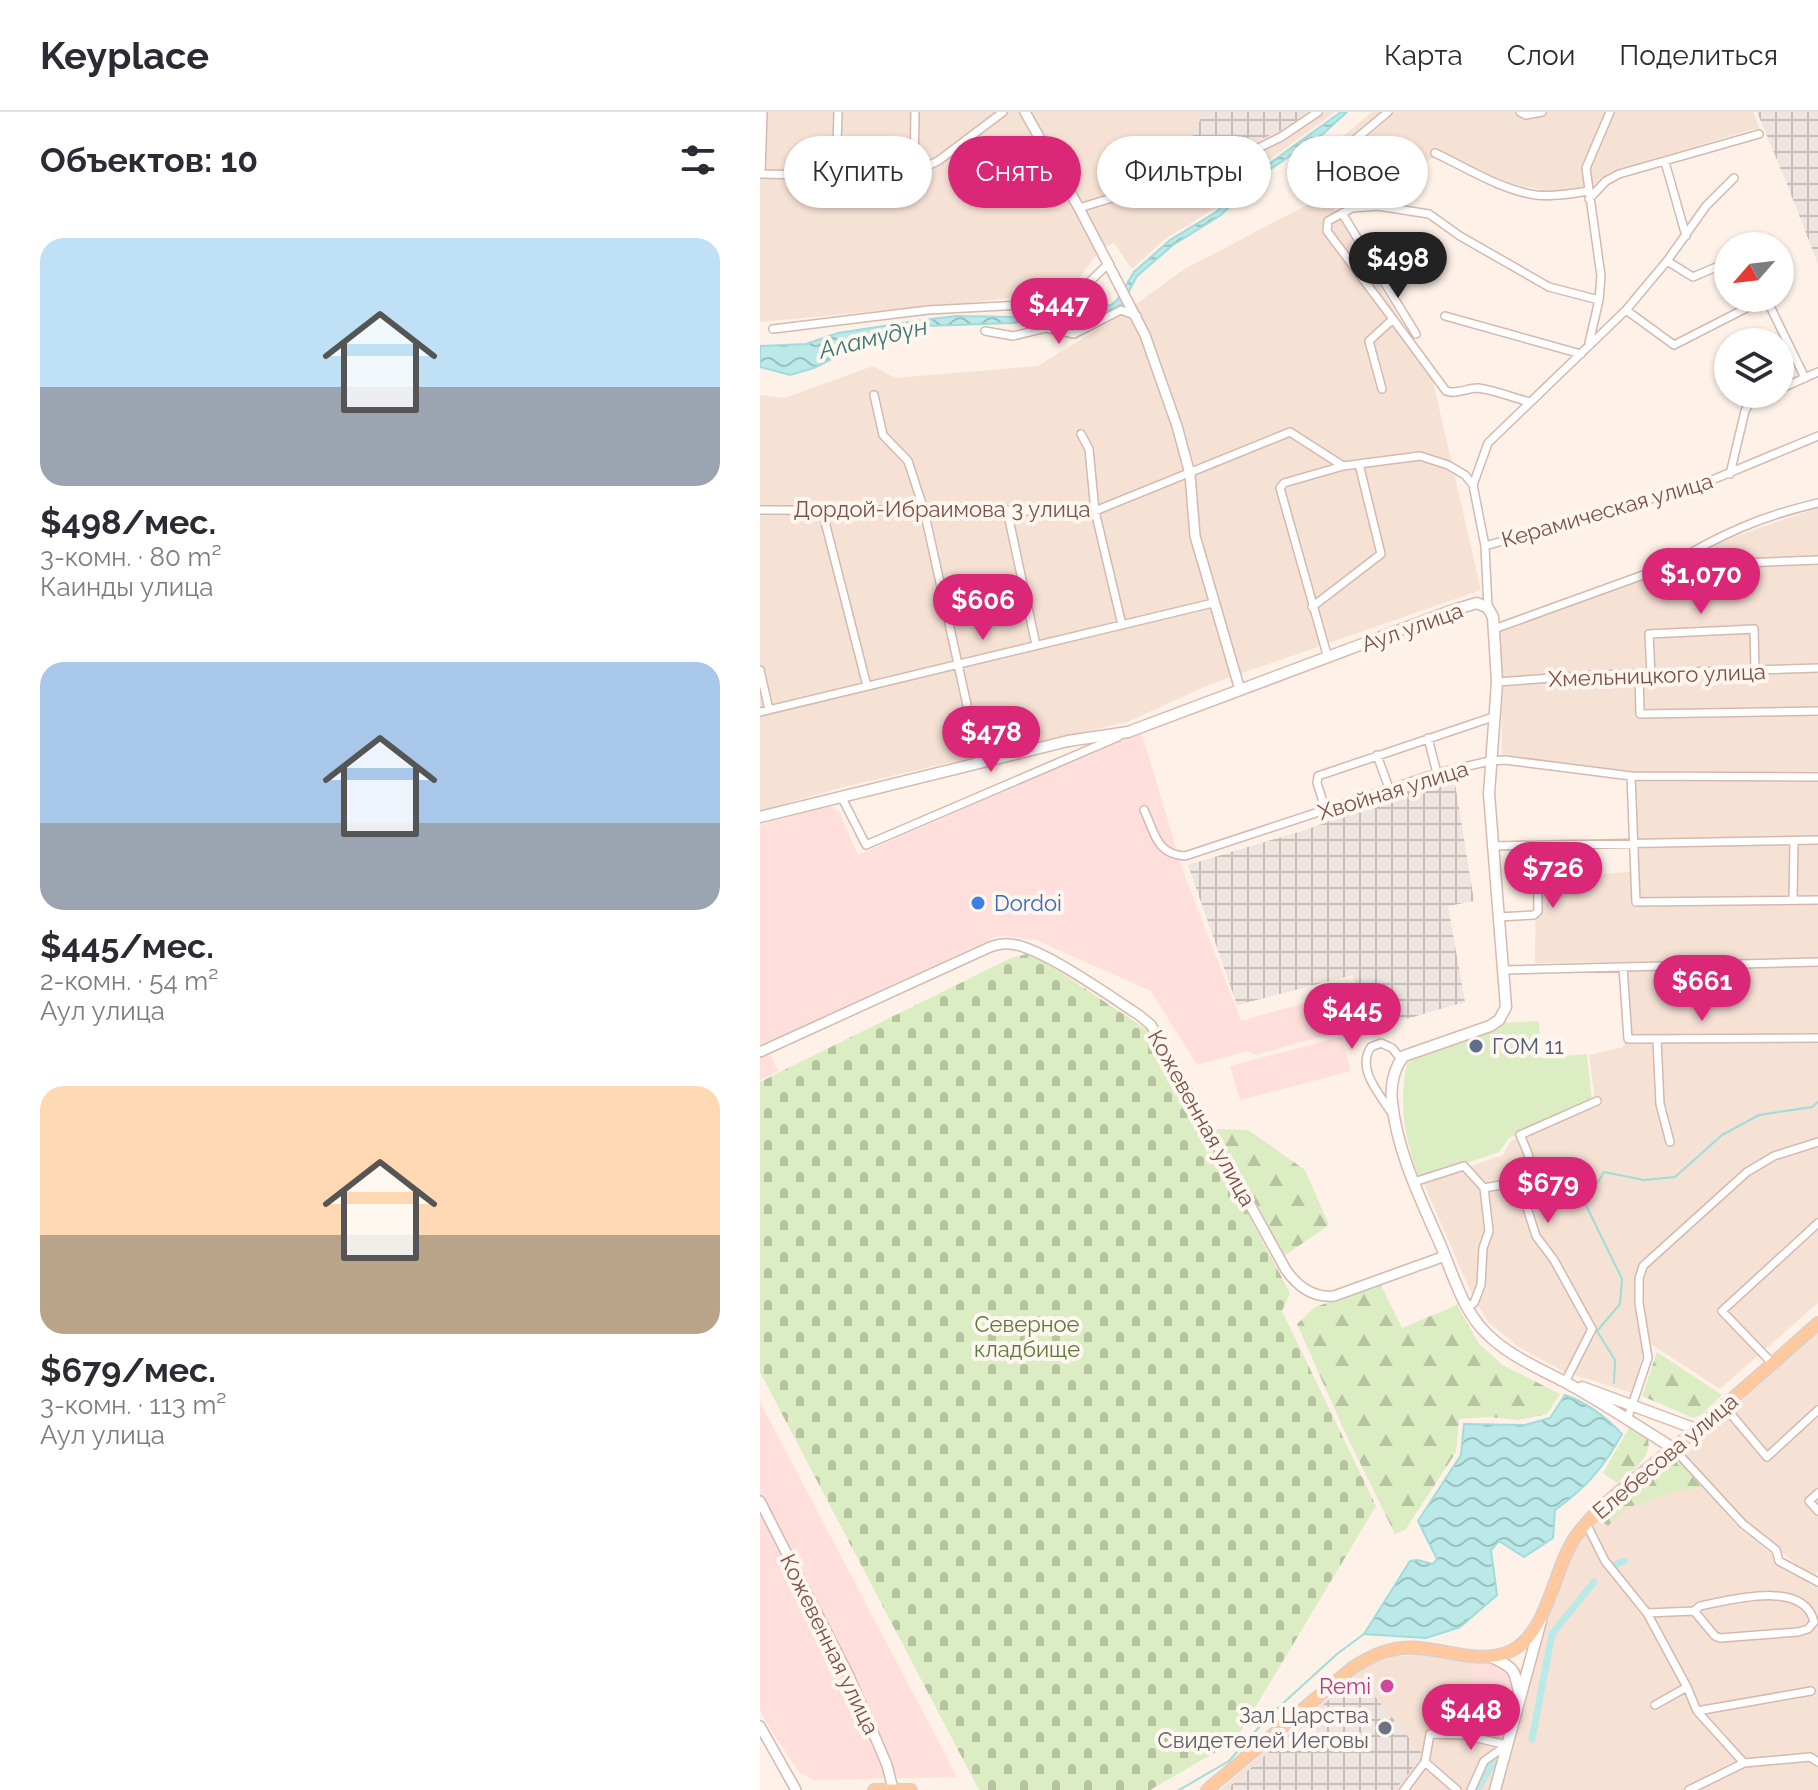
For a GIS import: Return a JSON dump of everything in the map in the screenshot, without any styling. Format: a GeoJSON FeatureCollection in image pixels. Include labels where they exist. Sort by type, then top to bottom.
{"type":"FeatureCollection","features":[{"type":"Feature","properties":{"kind":"main road","name":"Аул улица"},"geometry":{"type":"LineString","coordinates":[[1128,732],[1473,604],[1488,608],[1493,617],[1497,682],[1489,794],[1506,1001],[1499,1020],[1490,1026],[1409,1053],[1401,1059]]}},
{"type":"Feature","properties":{"kind":"main road"},"geometry":{"type":"LineString","coordinates":[[760,817],[1068,741],[1128,732]]}},
{"type":"Feature","properties":{"kind":"main road"},"geometry":{"type":"LineString","coordinates":[[1401,1059],[1392,1090],[1394,1117],[1414,1182],[1467,1307],[1484,1331],[1510,1353],[1565,1382],[1673,1448]]}},
{"type":"Feature","properties":{"kind":"main road","name":"Елебесова улица"},"geometry":{"type":"LineString","coordinates":[[1491,1657],[1512,1650],[1527,1638],[1544,1611],[1568,1545],[1586,1523],[1616,1493],[1724,1406],[1818,1323]]}},
{"type":"Feature","properties":{"kind":"main road"},"geometry":{"type":"LineString","coordinates":[[1565,1382],[1696,1429]]}},
{"type":"Feature","properties":{"kind":"main road"},"geometry":{"type":"LineString","coordinates":[[1495,1790],[1544,1611]]}},
{"type":"Feature","properties":{"kind":"main road"},"geometry":{"type":"LineString","coordinates":[[1207,1790],[1352,1668],[1373,1654],[1404,1648],[1491,1657],[1507,1664],[1516,1673],[1520,1698]]}},
{"type":"Feature","properties":{"kind":"main road"},"geometry":{"type":"LineString","coordinates":[[874,1790],[911,1790]]}},
{"type":"Feature","properties":{"kind":"street"},"geometry":{"type":"LineString","coordinates":[[763,112],[761,174],[784,175]]}},
{"type":"Feature","properties":{"kind":"street"},"geometry":{"type":"LineString","coordinates":[[837,136],[838,112]]}},
{"type":"Feature","properties":{"kind":"street"},"geometry":{"type":"LineString","coordinates":[[915,112],[915,136]]}},
{"type":"Feature","properties":{"kind":"street"},"geometry":{"type":"LineString","coordinates":[[932,164],[1003,112]]}},
{"type":"Feature","properties":{"kind":"street"},"geometry":{"type":"LineString","coordinates":[[1025,112],[1038,136]]}},
{"type":"Feature","properties":{"kind":"street"},"geometry":{"type":"LineString","coordinates":[[1081,207],[1230,162],[1281,137],[1318,112]]}},
{"type":"Feature","properties":{"kind":"street"},"geometry":{"type":"LineString","coordinates":[[1359,136],[1388,112]]}},
{"type":"Feature","properties":{"kind":"street"},"geometry":{"type":"LineString","coordinates":[[1520,112],[1526,115],[1542,112]]}},
{"type":"Feature","properties":{"kind":"street"},"geometry":{"type":"LineString","coordinates":[[1588,345],[1599,300],[1600,251],[1588,195],[1586,168],[1610,112]]}},
{"type":"Feature","properties":{"kind":"street"},"geometry":{"type":"LineString","coordinates":[[1435,153],[1504,186],[1536,195],[1588,195],[1619,174],[1759,134]]}},
{"type":"Feature","properties":{"kind":"street"},"geometry":{"type":"LineString","coordinates":[[1665,162],[1686,236]]}},
{"type":"Feature","properties":{"kind":"street"},"geometry":{"type":"LineString","coordinates":[[1473,485],[1488,443],[1626,310],[1667,261],[1706,206],[1734,178]]}},
{"type":"Feature","properties":{"kind":"street"},"geometry":{"type":"LineString","coordinates":[[1530,402],[1483,389],[1471,388],[1455,393],[1446,391],[1327,231],[1328,221],[1352,208],[1378,206],[1429,214],[1460,236],[1549,287],[1599,300]]}},
{"type":"Feature","properties":{"kind":"street"},"geometry":{"type":"LineString","coordinates":[[1079,208],[1136,314],[1170,402],[1190,474],[1195,536],[1240,690]]}},
{"type":"Feature","properties":{"kind":"street"},"geometry":{"type":"LineString","coordinates":[[1342,213],[1416,334]]}},
{"type":"Feature","properties":{"kind":"street"},"geometry":{"type":"LineString","coordinates":[[1667,261],[1693,277],[1714,268]]}},
{"type":"Feature","properties":{"kind":"street"},"geometry":{"type":"LineString","coordinates":[[773,329],[928,310],[1025,305],[1076,295],[1109,263]]}},
{"type":"Feature","properties":{"kind":"street"},"geometry":{"type":"LineString","coordinates":[[1626,310],[1674,345],[1766,298],[1805,378]]}},
{"type":"Feature","properties":{"kind":"street"},"geometry":{"type":"LineString","coordinates":[[985,331],[1013,336],[1046,328],[1074,334],[1121,310],[1136,314]]}},
{"type":"Feature","properties":{"kind":"street"},"geometry":{"type":"LineString","coordinates":[[1445,316],[1581,354]]}},
{"type":"Feature","properties":{"kind":"street"},"geometry":{"type":"LineString","coordinates":[[1382,389],[1369,341],[1393,319]]}},
{"type":"Feature","properties":{"kind":"street"},"geometry":{"type":"LineString","coordinates":[[1794,383],[1818,372]]}},
{"type":"Feature","properties":{"kind":"street"},"geometry":{"type":"LineString","coordinates":[[874,395],[883,435],[908,461],[924,510],[980,764]]}},
{"type":"Feature","properties":{"kind":"street","name":"Керамическая улица"},"geometry":{"type":"LineString","coordinates":[[1730,474],[1747,408]]}},
{"type":"Feature","properties":{"kind":"street","name":"Дордой-Ибраимова 3 улица"},"geometry":{"type":"LineString","coordinates":[[760,510],[1095,511],[1290,432],[1343,466]]}},
{"type":"Feature","properties":{"kind":"street"},"geometry":{"type":"LineString","coordinates":[[1081,434],[1089,449],[1095,511],[1122,625]]}},
{"type":"Feature","properties":{"kind":"street","name":"Керамическая улица"},"geometry":{"type":"LineString","coordinates":[[1485,546],[1700,485],[1818,436]]}},
{"type":"Feature","properties":{"kind":"street"},"geometry":{"type":"LineString","coordinates":[[1328,658],[1280,488],[1284,483],[1343,466],[1420,456],[1448,465],[1465,475],[1473,485],[1485,546],[1488,608]]}},
{"type":"Feature","properties":{"kind":"street"},"geometry":{"type":"LineString","coordinates":[[1312,607],[1381,554],[1359,464]]}},
{"type":"Feature","properties":{"kind":"street"},"geometry":{"type":"LineString","coordinates":[[1494,629],[1668,566],[1729,531],[1818,503]]}},
{"type":"Feature","properties":{"kind":"street"},"geometry":{"type":"LineString","coordinates":[[822,510],[867,686]]}},
{"type":"Feature","properties":{"kind":"street"},"geometry":{"type":"LineString","coordinates":[[1007,510],[1036,645]]}},
{"type":"Feature","properties":{"kind":"street"},"geometry":{"type":"LineString","coordinates":[[1668,566],[1818,560]]}},
{"type":"Feature","properties":{"kind":"street"},"geometry":{"type":"LineString","coordinates":[[760,670],[764,711],[1213,603]]}},
{"type":"Feature","properties":{"kind":"street"},"geometry":{"type":"LineString","coordinates":[[1651,674],[1649,634],[1754,629],[1755,670]]}},
{"type":"Feature","properties":{"kind":"street","name":"Хмельницкого улица"},"geometry":{"type":"LineString","coordinates":[[1497,682],[1818,668]]}},
{"type":"Feature","properties":{"kind":"street"},"geometry":{"type":"LineString","coordinates":[[1639,674],[1640,714],[1818,711]]}},
{"type":"Feature","properties":{"kind":"street"},"geometry":{"type":"LineString","coordinates":[[1326,811],[1317,783],[1318,776],[1493,717]]}},
{"type":"Feature","properties":{"kind":"street","name":"Аул улица"},"geometry":{"type":"LineString","coordinates":[[841,796],[866,845],[1128,732]]}},
{"type":"Feature","properties":{"kind":"street"},"geometry":{"type":"LineString","coordinates":[[1428,738],[1437,773]]}},
{"type":"Feature","properties":{"kind":"street"},"geometry":{"type":"LineString","coordinates":[[1377,755],[1390,791]]}},
{"type":"Feature","properties":{"kind":"street","name":"Хвойная улица"},"geometry":{"type":"LineString","coordinates":[[1144,810],[1163,849],[1169,855],[1185,856],[1437,773],[1490,761],[1505,760],[1631,776],[1818,777]]}},
{"type":"Feature","properties":{"kind":"street"},"geometry":{"type":"LineString","coordinates":[[1631,776],[1636,902],[1818,900]]}},
{"type":"Feature","properties":{"kind":"street"},"geometry":{"type":"LineString","coordinates":[[1492,846],[1818,840]]}},
{"type":"Feature","properties":{"kind":"street"},"geometry":{"type":"LineString","coordinates":[[1793,900],[1794,841]]}},
{"type":"Feature","properties":{"kind":"street"},"geometry":{"type":"LineString","coordinates":[[1498,917],[1534,915],[1538,911],[1537,845]]}},
{"type":"Feature","properties":{"kind":"street","name":"Кожевенная улица"},"geometry":{"type":"LineString","coordinates":[[760,1052],[990,947],[1009,944],[1022,946],[1043,956],[1151,1025],[1286,1270],[1304,1289],[1317,1296],[1334,1296],[1445,1256]]}},
{"type":"Feature","properties":{"kind":"street"},"geometry":{"type":"LineString","coordinates":[[1503,970],[1818,962]]}},
{"type":"Feature","properties":{"kind":"street"},"geometry":{"type":"LineString","coordinates":[[1623,967],[1628,1039],[1818,1038]]}},
{"type":"Feature","properties":{"kind":"street"},"geometry":{"type":"LineString","coordinates":[[1657,1039],[1660,1104],[1670,1142]]}},
{"type":"Feature","properties":{"kind":"street"},"geometry":{"type":"LineString","coordinates":[[1394,1117],[1372,1083],[1365,1060],[1371,1047],[1381,1043],[1392,1048],[1401,1059]]}},
{"type":"Feature","properties":{"kind":"street"},"geometry":{"type":"LineString","coordinates":[[1521,1189],[1528,1182],[1532,1161],[1520,1135],[1597,1101]]}},
{"type":"Feature","properties":{"kind":"street"},"geometry":{"type":"LineString","coordinates":[[1627,1420],[1648,1358],[1639,1303],[1639,1279],[1643,1266],[1747,1172],[1774,1156],[1818,1142]]}},
{"type":"Feature","properties":{"kind":"street"},"geometry":{"type":"LineString","coordinates":[[1414,1182],[1464,1166],[1484,1188],[1489,1231],[1483,1248],[1481,1285],[1474,1303],[1467,1307]]}},
{"type":"Feature","properties":{"kind":"street"},"geometry":{"type":"LineString","coordinates":[[1484,1188],[1512,1183],[1521,1189],[1536,1236],[1554,1260],[1592,1329],[1565,1382]]}},
{"type":"Feature","properties":{"kind":"street"},"geometry":{"type":"LineString","coordinates":[[1772,1363],[1722,1311],[1818,1223]]}},
{"type":"Feature","properties":{"kind":"street"},"geometry":{"type":"LineString","coordinates":[[1724,1406],[1767,1457],[1818,1410]]}},
{"type":"Feature","properties":{"kind":"street"},"geometry":{"type":"LineString","coordinates":[[1673,1448],[1743,1524],[1776,1550],[1779,1561],[1816,1579]]}},
{"type":"Feature","properties":{"kind":"street"},"geometry":{"type":"LineString","coordinates":[[1818,1493],[1809,1501],[1818,1511]]}},
{"type":"Feature","properties":{"kind":"street","name":"Кожевенная улица"},"geometry":{"type":"LineString","coordinates":[[760,1501],[849,1676],[887,1765],[893,1789]]}},
{"type":"Feature","properties":{"kind":"street"},"geometry":{"type":"LineString","coordinates":[[1586,1523],[1605,1561],[1647,1613],[1697,1711],[1744,1763]]}},
{"type":"Feature","properties":{"kind":"street"},"geometry":{"type":"LineString","coordinates":[[1647,1613],[1694,1611],[1700,1606],[1759,1595],[1793,1598],[1812,1612],[1814,1622],[1808,1629],[1798,1632],[1720,1638],[1694,1611]]}},
{"type":"Feature","properties":{"kind":"street"},"geometry":{"type":"LineString","coordinates":[[1655,1705],[1687,1687]]}},
{"type":"Feature","properties":{"kind":"street"},"geometry":{"type":"LineString","coordinates":[[1697,1711],[1811,1691]]}},
{"type":"Feature","properties":{"kind":"street"},"geometry":{"type":"LineString","coordinates":[[760,1726],[796,1790]]}},
{"type":"Feature","properties":{"kind":"street"},"geometry":{"type":"LineString","coordinates":[[1404,1790],[1425,1762],[1430,1734],[1464,1735],[1507,1745]]}},
{"type":"Feature","properties":{"kind":"street"},"geometry":{"type":"LineString","coordinates":[[1471,1790],[1484,1761],[1507,1745]]}},
{"type":"Feature","properties":{"kind":"street"},"geometry":{"type":"LineString","coordinates":[[1689,1790],[1744,1763],[1810,1757],[1818,1760]]}},
{"type":"Feature","properties":{"kind":"street"},"geometry":{"type":"LineString","coordinates":[[1425,1762],[1457,1790]]}},
{"type":"Feature","properties":{"kind":"shaded area"},"geometry":{"type":"Polygon","coordinates":[[[760,112],[1335,112],[1302,136],[1287,136],[1287,147],[1271,159],[1271,136],[1097,136],[1097,208],[1214,208],[1165,239],[1132,269],[1114,243],[1096,251],[1097,254],[1071,289],[986,301],[760,322],[760,112]]]}},
{"type":"Feature","properties":{"kind":"shaded area"},"geometry":{"type":"Polygon","coordinates":[[[1204,112],[1310,112],[1268,136],[1192,136],[1204,112]]]}},
{"type":"Feature","properties":{"kind":"shaded area"},"geometry":{"type":"Polygon","coordinates":[[[1372,112],[1753,112],[1760,129],[1611,172],[1592,187],[1559,193],[1510,184],[1443,153],[1428,161],[1428,136],[1343,136],[1372,112]]]}},
{"type":"Feature","properties":{"kind":"shaded area"},"geometry":{"type":"Polygon","coordinates":[[[1757,112],[1818,112],[1818,264],[1785,179],[1757,112]]]}},
{"type":"Feature","properties":{"kind":"shaded area"},"geometry":{"type":"Polygon","coordinates":[[[1301,208],[1334,208],[1431,373],[1481,590],[1211,684],[1127,722],[843,787],[760,811],[760,395],[785,398],[873,366],[895,378],[1038,366],[1121,315],[1183,270],[1301,208]]]}},
{"type":"Feature","properties":{"kind":"shaded area"},"geometry":{"type":"Polygon","coordinates":[[[1818,508],[1818,960],[1535,963],[1536,878],[1630,872],[1629,772],[1502,755],[1500,629],[1668,572],[1718,542],[1818,508]]]}},
{"type":"Feature","properties":{"kind":"shaded area","name":"Dordoi"},"geometry":{"type":"Polygon","coordinates":[[[1141,731],[1183,871],[1241,1021],[1315,1000],[1327,1035],[1255,1055],[1247,1051],[1197,1065],[1151,991],[1036,940],[999,935],[765,1044],[778,1071],[760,1080],[760,825],[830,806],[839,811],[858,855],[1141,731]]]}},
{"type":"Feature","properties":{"kind":"shaded area"},"geometry":{"type":"Polygon","coordinates":[[[1453,771],[1474,901],[1448,906],[1465,1002],[1368,1030],[1353,975],[1237,1005],[1188,865],[1305,830],[1397,796],[1453,771]]]}},
{"type":"Feature","properties":{"kind":"shaded area"},"geometry":{"type":"Polygon","coordinates":[[[1818,964],[1818,1303],[1720,1389],[1643,1339],[1642,1358],[1632,1393],[1565,1372],[1520,1348],[1489,1323],[1473,1297],[1423,1182],[1503,1155],[1511,1141],[1596,1107],[1589,1055],[1623,1047],[1630,1035],[1625,969],[1818,964]]]}},
{"type":"Feature","properties":{"kind":"shaded area"},"geometry":{"type":"Polygon","coordinates":[[[1341,1037],[1351,1071],[1240,1100],[1230,1066],[1341,1037]]]}},
{"type":"Feature","properties":{"kind":"shaded area"},"geometry":{"type":"Polygon","coordinates":[[[1818,1332],[1818,1571],[1811,1577],[1746,1522],[1683,1453],[1818,1332]]]}},
{"type":"Feature","properties":{"kind":"shaded area"},"geometry":{"type":"Polygon","coordinates":[[[760,1402],[957,1777],[814,1780],[799,1772],[760,1710],[760,1402]]]}},
{"type":"Feature","properties":{"kind":"shaded area"},"geometry":{"type":"Polygon","coordinates":[[[1672,1452],[1740,1529],[1811,1585],[1818,1580],[1818,1790],[1220,1790],[1357,1670],[1372,1664],[1396,1656],[1418,1655],[1485,1659],[1531,1671],[1554,1592],[1572,1545],[1585,1529],[1672,1452]]]}},
{"type":"Feature","properties":{"kind":"shaded area"},"geometry":{"type":"Polygon","coordinates":[[[1470,1661],[1505,1668],[1513,1676],[1513,1698],[1472,1689],[1470,1661]]]}},
{"type":"Feature","properties":{"kind":"shaded area"},"geometry":{"type":"Polygon","coordinates":[[[1357,1675],[1423,1755],[1395,1790],[1226,1790],[1357,1675]]]}},
{"type":"Feature","properties":{"kind":"green space","name":"Северное кладбище"},"geometry":{"type":"Polygon","coordinates":[[[1031,953],[1152,1033],[1290,1293],[1282,1311],[1376,1506],[1235,1741],[1150,1790],[979,1790],[760,1372],[760,1082],[1011,958],[1031,953]]]}},
{"type":"Feature","properties":{"kind":"green space"},"geometry":{"type":"Polygon","coordinates":[[[1539,1021],[1541,1058],[1587,1054],[1592,1102],[1509,1138],[1499,1152],[1419,1179],[1404,1122],[1403,1094],[1407,1063],[1437,1048],[1489,1032],[1502,1023],[1539,1021]]]}},
{"type":"Feature","properties":{"kind":"green space"},"geometry":{"type":"Polygon","coordinates":[[[1216,1129],[1248,1130],[1305,1170],[1329,1225],[1284,1256],[1216,1129]]]}},
{"type":"Feature","properties":{"kind":"green space"},"geometry":{"type":"Polygon","coordinates":[[[1381,1285],[1402,1328],[1457,1305],[1479,1344],[1503,1365],[1560,1394],[1547,1414],[1518,1420],[1490,1417],[1459,1419],[1456,1452],[1406,1529],[1395,1534],[1297,1324],[1315,1307],[1381,1285]]]}},
{"type":"Feature","properties":{"kind":"green space"},"geometry":{"type":"Polygon","coordinates":[[[1657,1352],[1722,1395],[1701,1415],[1693,1418],[1642,1396],[1657,1352]]]}},
{"type":"Feature","properties":{"kind":"green space"},"geometry":{"type":"Polygon","coordinates":[[[1629,1428],[1648,1439],[1647,1452],[1639,1464],[1617,1483],[1603,1473],[1629,1428]]]}},
{"type":"Feature","properties":{"kind":"green space"},"geometry":{"type":"Polygon","coordinates":[[[1675,1455],[1701,1487],[1674,1492],[1626,1508],[1608,1526],[1597,1517],[1621,1493],[1675,1455]]]}},
{"type":"Feature","properties":{"kind":"water"},"geometry":{"type":"Polygon","coordinates":[[[1341,112],[1347,112],[1320,136],[1308,136],[1341,112]]]}},
{"type":"Feature","properties":{"kind":"water"},"geometry":{"type":"Polygon","coordinates":[[[1287,151],[1287,158],[1271,169],[1271,162],[1287,151]]]}},
{"type":"Feature","properties":{"kind":"water","name":"Аламүдүн"},"geometry":{"type":"Polygon","coordinates":[[[1220,208],[1228,208],[1173,245],[1137,276],[1122,304],[1114,309],[1012,323],[926,326],[861,344],[814,368],[790,375],[760,367],[760,346],[806,344],[838,333],[956,316],[1015,317],[1111,305],[1134,272],[1170,240],[1220,208]]]}},
{"type":"Feature","properties":{"kind":"water"},"geometry":{"type":"Polygon","coordinates":[[[1565,1395],[1596,1411],[1622,1434],[1593,1476],[1555,1510],[1553,1538],[1524,1557],[1499,1541],[1491,1550],[1497,1595],[1460,1627],[1426,1638],[1364,1634],[1410,1561],[1433,1564],[1437,1559],[1418,1521],[1461,1455],[1464,1424],[1525,1425],[1550,1418],[1565,1395]]]}},
{"type":"Feature","properties":{"kind":"waterway"},"geometry":{"type":"LineString","coordinates":[[1614,1383],[1615,1360],[1597,1331],[1620,1304],[1622,1279],[1585,1203],[1604,1172],[1644,1180],[1675,1177],[1722,1135],[1759,1115],[1812,1107],[1818,1102]]}},
{"type":"Feature","properties":{"kind":"waterway"},"geometry":{"type":"LineString","coordinates":[[1614,1565],[1624,1561]]}},
{"type":"Feature","properties":{"kind":"waterway"},"geometry":{"type":"LineString","coordinates":[[1532,1739],[1552,1634],[1594,1582]]}},
{"type":"Feature","properties":{"kind":"waterway"},"geometry":{"type":"LineString","coordinates":[[1179,1790],[1229,1761],[1270,1715],[1337,1654],[1364,1634]]}},
{"type":"Feature","properties":{"kind":"waterway"},"geometry":{"type":"LineString","coordinates":[[1477,1790],[1493,1763]]}},
{"type":"Feature","properties":{"kind":"place","name":"Dordoi"},"geometry":{"type":"Point","coordinates":[978,903]}},
{"type":"Feature","properties":{"kind":"place","name":"ГОМ 11"},"geometry":{"type":"Point","coordinates":[1476,1046]}},
{"type":"Feature","properties":{"kind":"place","name":"Remi"},"geometry":{"type":"Point","coordinates":[1387,1686]}},
{"type":"Feature","properties":{"kind":"place","name":"Зал Царства Свидетелей Иеговы"},"geometry":{"type":"Point","coordinates":[1385,1728]}}]}
